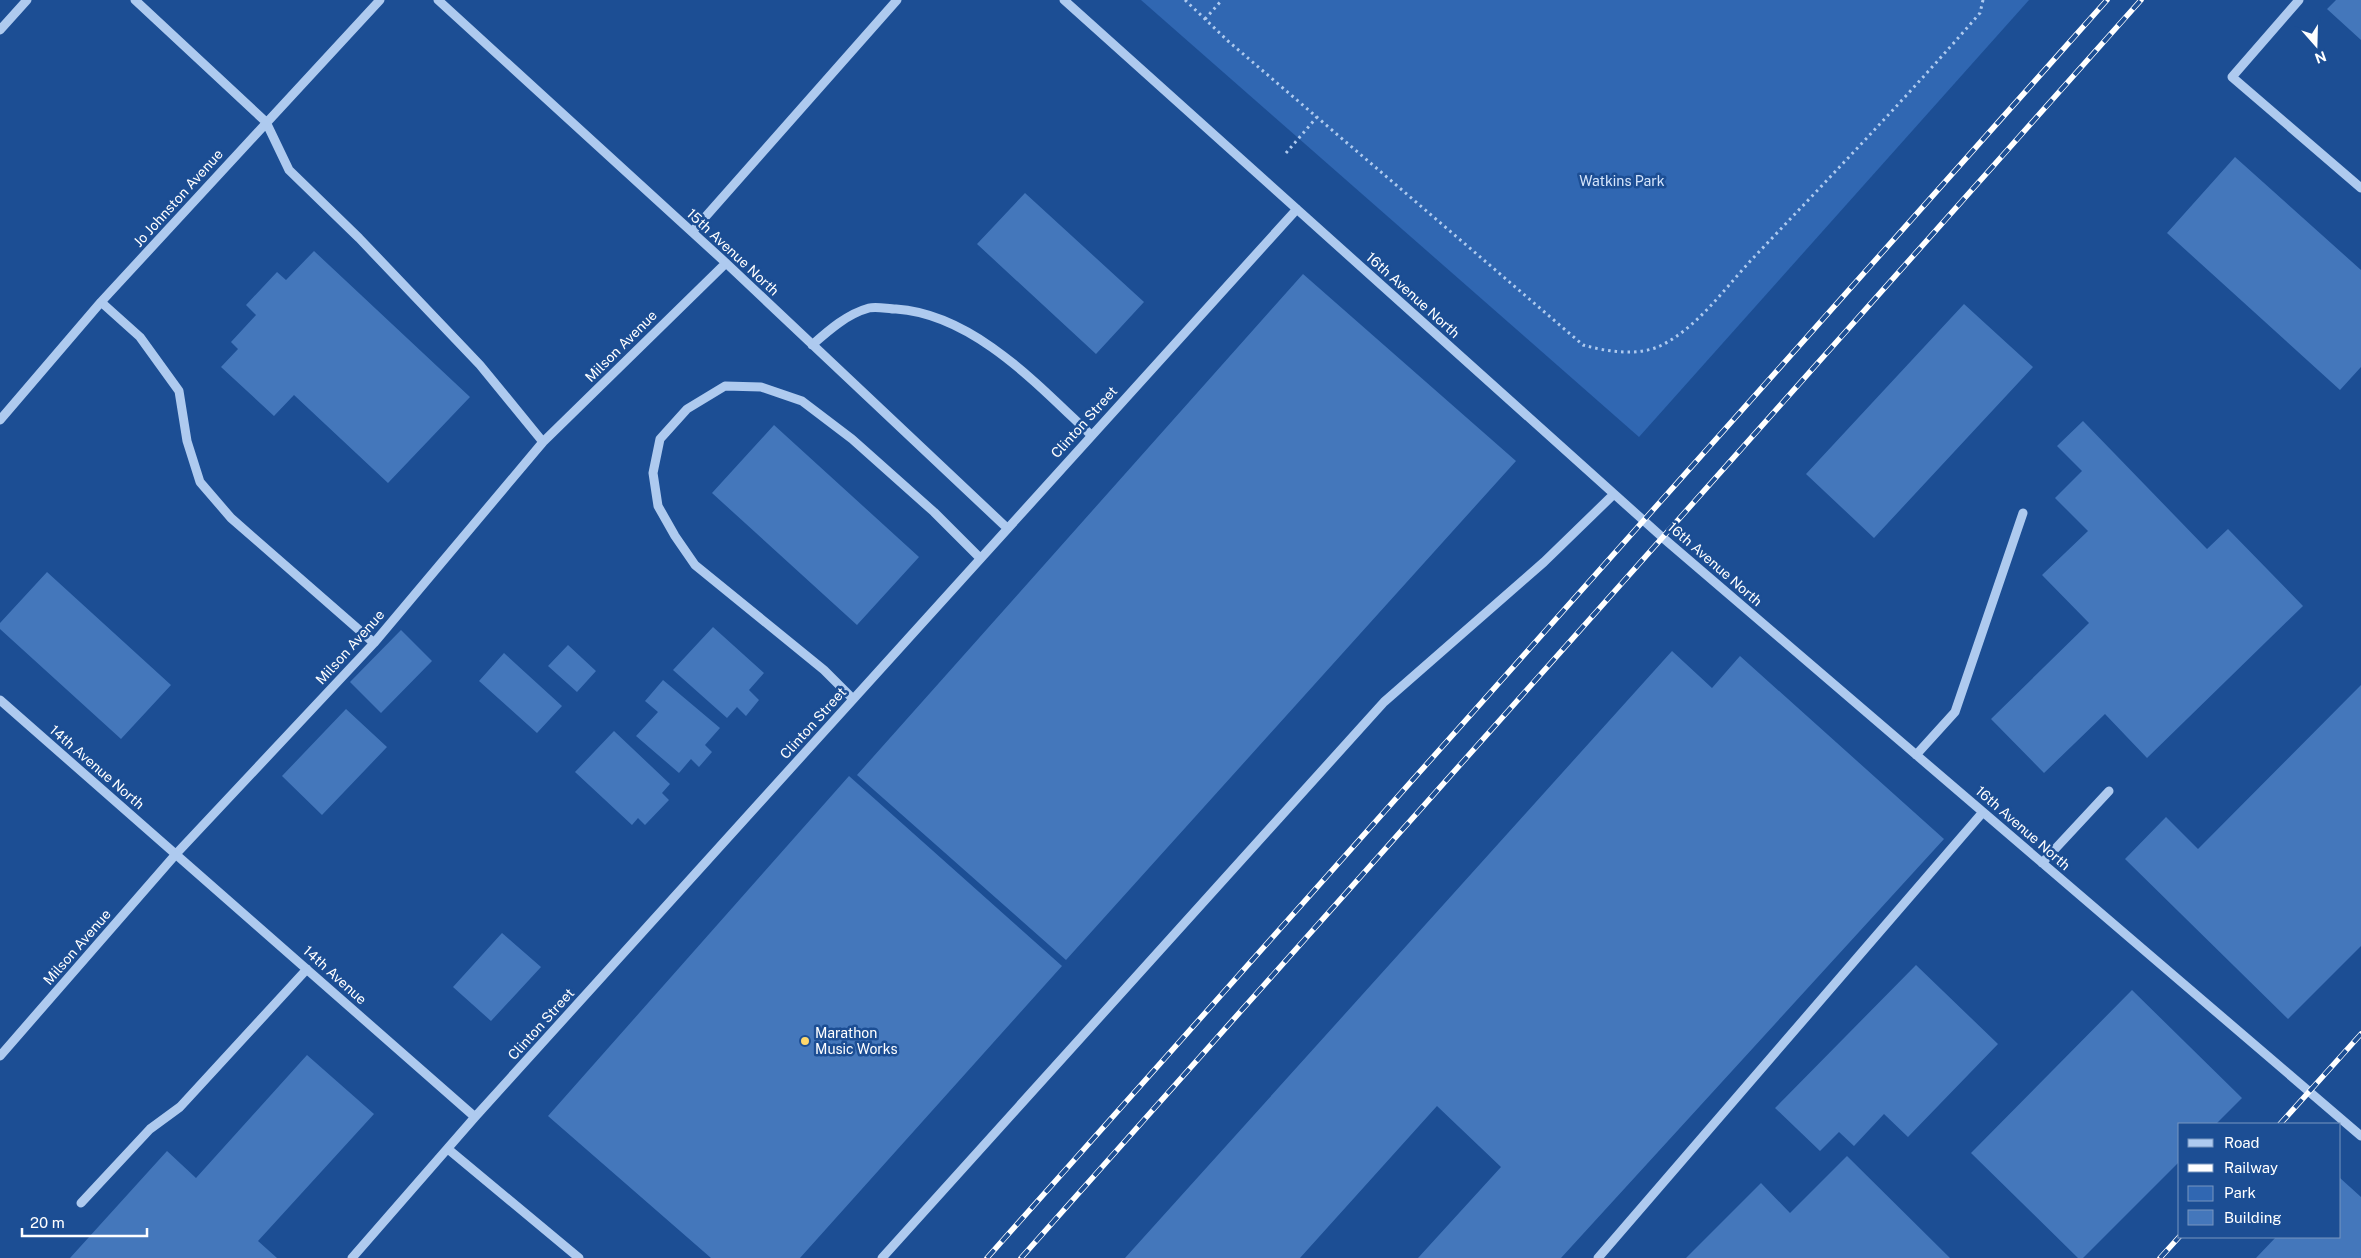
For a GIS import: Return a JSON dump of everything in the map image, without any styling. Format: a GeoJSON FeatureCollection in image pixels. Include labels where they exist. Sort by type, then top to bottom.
{"type":"FeatureCollection","features":[{"type":"Feature","properties":{"kind":"street"},"geometry":{"type":"LineString","coordinates":[[0,30],[27,0]]}},
{"type":"Feature","properties":{"kind":"street"},"geometry":{"type":"LineString","coordinates":[[135,0],[266,122],[289,170],[358,238],[480,365],[543,442]]}},
{"type":"Feature","properties":{"kind":"street","name":"Jo Johnston Avenue"},"geometry":{"type":"LineString","coordinates":[[0,420],[101,302],[380,0]]}},
{"type":"Feature","properties":{"kind":"street","name":"15th Avenue North"},"geometry":{"type":"LineString","coordinates":[[438,0],[726,263],[1007,528]]}},
{"type":"Feature","properties":{"kind":"street"},"geometry":{"type":"LineString","coordinates":[[692,232],[897,0]]}},
{"type":"Feature","properties":{"kind":"street","name":"16th Avenue North"},"geometry":{"type":"LineString","coordinates":[[1064,0],[1614,494],[2361,1136]]}},
{"type":"Feature","properties":{"kind":"street"},"geometry":{"type":"LineString","coordinates":[[2299,0],[2232,78],[2361,188]]}},
{"type":"Feature","properties":{"kind":"street","name":"Clinton Street"},"geometry":{"type":"LineString","coordinates":[[352,1258],[475,1117],[1297,209]]}},
{"type":"Feature","properties":{"kind":"street","name":"Milson Avenue"},"geometry":{"type":"LineString","coordinates":[[0,1056],[176,854],[374,642],[543,442],[726,263]]}},
{"type":"Feature","properties":{"kind":"street"},"geometry":{"type":"LineString","coordinates":[[101,302],[140,337],[178,391],[187,442],[200,482],[232,518],[374,642]]}},
{"type":"Feature","properties":{"kind":"street"},"geometry":{"type":"LineString","coordinates":[[812,345],[835,324],[870,308],[911,310],[944,320],[973,333],[1042,389],[1091,435]]}},
{"type":"Feature","properties":{"kind":"street"},"geometry":{"type":"LineString","coordinates":[[853,699],[824,670],[695,565],[675,536],[658,506],[653,473],[660,439],[687,409],[725,386],[761,387],[802,401],[852,439],[934,512],[980,558]]}},
{"type":"Feature","properties":{"kind":"street"},"geometry":{"type":"LineString","coordinates":[[882,1258],[1384,702],[1544,562],[1614,494]]}},
{"type":"Feature","properties":{"kind":"street"},"geometry":{"type":"LineString","coordinates":[[1916,755],[1956,712],[2023,513]]}},
{"type":"Feature","properties":{"kind":"street","name":"14th Avenue North"},"geometry":{"type":"LineString","coordinates":[[0,700],[176,854]]}},
{"type":"Feature","properties":{"kind":"street"},"geometry":{"type":"LineString","coordinates":[[2042,863],[2109,792]]}},
{"type":"Feature","properties":{"kind":"street"},"geometry":{"type":"LineString","coordinates":[[1598,1258],[1983,812]]}},
{"type":"Feature","properties":{"kind":"street","name":"14th Avenue"},"geometry":{"type":"LineString","coordinates":[[176,854],[475,1117]]}},
{"type":"Feature","properties":{"kind":"street"},"geometry":{"type":"LineString","coordinates":[[81,1202],[150,1129],[180,1107],[307,969]]}},
{"type":"Feature","properties":{"kind":"street"},"geometry":{"type":"LineString","coordinates":[[448,1149],[579,1258]]}},
{"type":"Feature","properties":{"kind":"path"},"geometry":{"type":"LineString","coordinates":[[1185,0],[1228,41],[1583,344],[1607,352],[1638,351],[1662,345],[1690,328],[1726,286],[1907,97],[1980,13],[1983,0]]}},
{"type":"Feature","properties":{"kind":"path"},"geometry":{"type":"LineString","coordinates":[[1205,19],[1222,0]]}},
{"type":"Feature","properties":{"kind":"path"},"geometry":{"type":"LineString","coordinates":[[1286,153],[1318,117]]}},
{"type":"Feature","properties":{"kind":"green space","name":"Watkins Park"},"geometry":{"type":"Polygon","coordinates":[[[1141,0],[2029,0],[1639,437],[1141,0]]]}},
{"type":"Feature","properties":{"kind":"building"},"geometry":{"type":"Polygon","coordinates":[[[2336,0],[2361,0],[2361,40],[2327,9],[2336,0]]]}},
{"type":"Feature","properties":{"kind":"building"},"geometry":{"type":"Polygon","coordinates":[[[2235,157],[2361,270],[2361,367],[2340,390],[2167,233],[2235,157]]]}},
{"type":"Feature","properties":{"kind":"building"},"geometry":{"type":"Polygon","coordinates":[[[1025,193],[1144,302],[1096,354],[977,244],[1025,193]]]}},
{"type":"Feature","properties":{"kind":"building"},"geometry":{"type":"Polygon","coordinates":[[[314,251],[470,397],[388,483],[294,395],[274,416],[221,367],[238,349],[231,342],[256,315],[246,305],[277,272],[286,280],[314,251]]]}},
{"type":"Feature","properties":{"kind":"building"},"geometry":{"type":"Polygon","coordinates":[[[1303,274],[1516,461],[1066,960],[857,775],[1303,274]]]}},
{"type":"Feature","properties":{"kind":"building"},"geometry":{"type":"Polygon","coordinates":[[[1964,304],[2033,367],[1874,538],[1806,474],[1964,304]]]}},
{"type":"Feature","properties":{"kind":"building"},"geometry":{"type":"Polygon","coordinates":[[[2083,421],[2207,549],[2228,529],[2303,606],[2147,758],[2105,714],[2044,773],[1991,719],[2089,623],[2042,575],[2088,531],[2055,498],[2082,471],[2057,446],[2083,421]]]}},
{"type":"Feature","properties":{"kind":"building"},"geometry":{"type":"Polygon","coordinates":[[[774,425],[919,557],[857,625],[712,493],[774,425]]]}},
{"type":"Feature","properties":{"kind":"building"},"geometry":{"type":"Polygon","coordinates":[[[47,572],[171,685],[121,739],[0,629],[0,623],[47,572]]]}},
{"type":"Feature","properties":{"kind":"building"},"geometry":{"type":"Polygon","coordinates":[[[713,627],[764,673],[749,690],[759,700],[746,716],[737,707],[727,718],[673,670],[713,627]]]}},
{"type":"Feature","properties":{"kind":"building"},"geometry":{"type":"Polygon","coordinates":[[[401,630],[432,661],[381,713],[350,682],[401,630]]]}},
{"type":"Feature","properties":{"kind":"building"},"geometry":{"type":"Polygon","coordinates":[[[568,645],[596,671],[577,692],[548,666],[568,645]]]}},
{"type":"Feature","properties":{"kind":"building"},"geometry":{"type":"Polygon","coordinates":[[[1672,651],[1712,688],[1740,656],[1944,839],[1561,1258],[1418,1258],[1501,1167],[1437,1106],[1300,1258],[1125,1258],[1672,651]]]}},
{"type":"Feature","properties":{"kind":"building"},"geometry":{"type":"Polygon","coordinates":[[[504,653],[562,706],[537,733],[479,681],[504,653]]]}},
{"type":"Feature","properties":{"kind":"building"},"geometry":{"type":"Polygon","coordinates":[[[663,680],[720,728],[705,745],[712,752],[699,767],[691,759],[679,773],[636,736],[658,712],[645,701],[663,680]]]}},
{"type":"Feature","properties":{"kind":"building"},"geometry":{"type":"Polygon","coordinates":[[[2361,685],[2361,946],[2288,1019],[2125,859],[2166,817],[2198,849],[2361,685]]]}},
{"type":"Feature","properties":{"kind":"building"},"geometry":{"type":"Polygon","coordinates":[[[346,709],[387,747],[322,815],[282,776],[346,709]]]}},
{"type":"Feature","properties":{"kind":"building"},"geometry":{"type":"Polygon","coordinates":[[[614,731],[670,784],[662,793],[669,800],[645,825],[638,818],[632,825],[575,772],[614,731]]]}},
{"type":"Feature","properties":{"kind":"building","name":"Marathon Music Works"},"geometry":{"type":"Polygon","coordinates":[[[849,776],[1062,966],[800,1258],[711,1258],[548,1116],[849,776]]]}},
{"type":"Feature","properties":{"kind":"building"},"geometry":{"type":"Polygon","coordinates":[[[502,933],[541,967],[491,1021],[453,987],[502,933]]]}},
{"type":"Feature","properties":{"kind":"building"},"geometry":{"type":"Polygon","coordinates":[[[1916,965],[1998,1044],[1908,1137],[1884,1114],[1854,1146],[1839,1132],[1820,1151],[1775,1108],[1916,965]]]}},
{"type":"Feature","properties":{"kind":"building"},"geometry":{"type":"Polygon","coordinates":[[[2132,990],[2242,1098],[2217,1123],[2178,1123],[2178,1163],[2083,1258],[2078,1258],[1971,1153],[2132,990]]]}},
{"type":"Feature","properties":{"kind":"building"},"geometry":{"type":"Polygon","coordinates":[[[307,1055],[374,1114],[258,1241],[277,1258],[70,1258],[167,1151],[196,1178],[307,1055]]]}},
{"type":"Feature","properties":{"kind":"building"},"geometry":{"type":"Polygon","coordinates":[[[1847,1156],[1950,1258],[1686,1258],[1761,1183],[1790,1213],[1847,1156]]]}},
{"type":"Feature","properties":{"kind":"building"},"geometry":{"type":"Polygon","coordinates":[[[2341,1179],[2361,1197],[2361,1258],[2256,1258],[2275,1238],[2341,1238],[2341,1179]]]}},
{"type":"Feature","properties":{"kind":"railway"},"geometry":{"type":"LineString","coordinates":[[987,1258],[2107,0]]}},
{"type":"Feature","properties":{"kind":"railway"},"geometry":{"type":"LineString","coordinates":[[1021,1258],[2141,0]]}},
{"type":"Feature","properties":{"kind":"railway"},"geometry":{"type":"LineString","coordinates":[[2281,1123],[2361,1034]]}},
{"type":"Feature","properties":{"kind":"railway"},"geometry":{"type":"LineString","coordinates":[[2160,1258],[2178,1238]]}},
{"type":"Feature","properties":{"kind":"place","name":"Marathon Music Works"},"geometry":{"type":"Point","coordinates":[805,1041]}}]}
